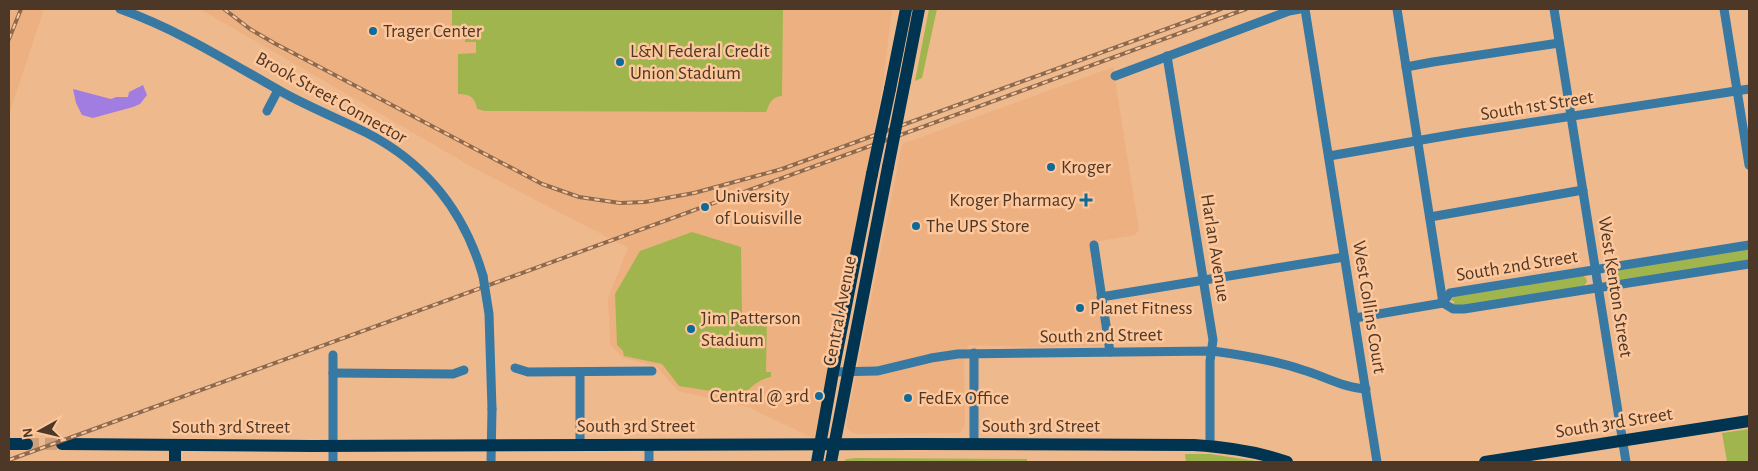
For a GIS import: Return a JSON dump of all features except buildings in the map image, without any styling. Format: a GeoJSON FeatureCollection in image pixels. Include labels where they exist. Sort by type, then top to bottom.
{"type":"FeatureCollection","features":[{"type":"Feature","properties":{"kind":"main road","name":"Central Avenue"},"geometry":{"type":"LineString","coordinates":[[817,462],[832,372],[906,9]]}},
{"type":"Feature","properties":{"kind":"main road","name":"Central Avenue"},"geometry":{"type":"LineString","coordinates":[[831,462],[919,9]]}},
{"type":"Feature","properties":{"kind":"main road","name":"South 3rd Street"},"geometry":{"type":"LineString","coordinates":[[1485,462],[1749,421]]}},
{"type":"Feature","properties":{"kind":"main road"},"geometry":{"type":"LineString","coordinates":[[9,444],[27,444]]}},
{"type":"Feature","properties":{"kind":"main road","name":"South 3rd Street"},"geometry":{"type":"LineString","coordinates":[[62,444],[333,446],[835,444],[1210,446],[1258,454],[1287,462]]}},
{"type":"Feature","properties":{"kind":"main road"},"geometry":{"type":"LineString","coordinates":[[175,445],[175,462]]}},
{"type":"Feature","properties":{"kind":"street","name":"Brook Street Connector"},"geometry":{"type":"LineString","coordinates":[[120,9],[169,29],[314,109],[369,134],[404,156],[440,190],[471,240],[484,276],[488,301],[492,409],[491,462]]}},
{"type":"Feature","properties":{"kind":"street"},"geometry":{"type":"LineString","coordinates":[[1115,76],[1289,11],[1300,9]]}},
{"type":"Feature","properties":{"kind":"street","name":"West Collins Court"},"geometry":{"type":"LineString","coordinates":[[1305,9],[1377,462]]}},
{"type":"Feature","properties":{"kind":"street"},"geometry":{"type":"LineString","coordinates":[[1396,9],[1443,303]]}},
{"type":"Feature","properties":{"kind":"street","name":"West Kenton Street"},"geometry":{"type":"LineString","coordinates":[[1554,9],[1626,462]]}},
{"type":"Feature","properties":{"kind":"street"},"geometry":{"type":"LineString","coordinates":[[1724,9],[1749,165]]}},
{"type":"Feature","properties":{"kind":"street"},"geometry":{"type":"LineString","coordinates":[[1406,67],[1559,43]]}},
{"type":"Feature","properties":{"kind":"street","name":"Harlan Avenue"},"geometry":{"type":"LineString","coordinates":[[1167,56],[1213,340],[1210,446]]}},
{"type":"Feature","properties":{"kind":"street","name":"South 1st Street"},"geometry":{"type":"LineString","coordinates":[[1329,156],[1749,89]]}},
{"type":"Feature","properties":{"kind":"street"},"geometry":{"type":"LineString","coordinates":[[267,111],[278,90]]}},
{"type":"Feature","properties":{"kind":"street"},"geometry":{"type":"LineString","coordinates":[[1430,217],[1583,190]]}},
{"type":"Feature","properties":{"kind":"street","name":"South 2nd Street"},"geometry":{"type":"LineString","coordinates":[[1443,303],[1450,293],[1749,245]]}},
{"type":"Feature","properties":{"kind":"street"},"geometry":{"type":"LineString","coordinates":[[1094,246],[1110,352]]}},
{"type":"Feature","properties":{"kind":"street"},"geometry":{"type":"LineString","coordinates":[[1101,297],[1344,257]]}},
{"type":"Feature","properties":{"kind":"street","name":"South 2nd Street"},"geometry":{"type":"LineString","coordinates":[[1355,318],[1443,303],[1453,309],[1464,310],[1749,264]]}},
{"type":"Feature","properties":{"kind":"street","name":"South 2nd Street"},"geometry":{"type":"LineString","coordinates":[[832,372],[877,371],[931,358],[974,353],[1212,351],[1279,362],[1351,388],[1366,389]]}},
{"type":"Feature","properties":{"kind":"street"},"geometry":{"type":"LineString","coordinates":[[974,353],[974,445]]}},
{"type":"Feature","properties":{"kind":"street"},"geometry":{"type":"LineString","coordinates":[[333,355],[333,462]]}},
{"type":"Feature","properties":{"kind":"street"},"geometry":{"type":"LineString","coordinates":[[515,368],[528,372],[652,371]]}},
{"type":"Feature","properties":{"kind":"street"},"geometry":{"type":"LineString","coordinates":[[333,373],[453,374],[464,370]]}},
{"type":"Feature","properties":{"kind":"street"},"geometry":{"type":"LineString","coordinates":[[580,372],[580,445]]}},
{"type":"Feature","properties":{"kind":"street"},"geometry":{"type":"LineString","coordinates":[[649,445],[649,462]]}},
{"type":"Feature","properties":{"kind":"shaded area"},"geometry":{"type":"Polygon","coordinates":[[[9,9],[44,9],[9,115],[9,9]]]}},
{"type":"Feature","properties":{"kind":"shaded area","name":"University of Louisville"},"geometry":{"type":"Polygon","coordinates":[[[200,9],[892,9],[883,84],[817,440],[748,407],[678,391],[656,366],[623,358],[610,344],[608,298],[628,248],[472,167],[200,9]]]}},
{"type":"Feature","properties":{"kind":"shaded area"},"geometry":{"type":"Polygon","coordinates":[[[1113,67],[1139,230],[1135,235],[1089,243],[1103,346],[1031,347],[968,345],[964,362],[965,425],[960,433],[857,434],[851,432],[847,428],[847,420],[902,144],[1113,67]]]}},
{"type":"Feature","properties":{"kind":"shaded area"},"geometry":{"type":"Polygon","coordinates":[[[143,85],[147,95],[140,104],[93,118],[82,115],[76,103],[73,89],[111,99],[128,97],[129,92],[143,85]]]}},
{"type":"Feature","properties":{"kind":"green space","name":"L&N Federal Credit Union Stadium"},"geometry":{"type":"Polygon","coordinates":[[[449,9],[783,9],[782,96],[773,99],[766,112],[485,111],[477,109],[471,97],[458,94],[458,54],[476,53],[476,42],[465,42],[462,28],[452,28],[452,10],[449,9]]]}},
{"type":"Feature","properties":{"kind":"green space"},"geometry":{"type":"Polygon","coordinates":[[[929,9],[937,9],[922,78],[915,81],[929,9]]]}},
{"type":"Feature","properties":{"kind":"green space","name":"Jim Patterson Stadium"},"geometry":{"type":"Polygon","coordinates":[[[692,232],[741,247],[742,314],[767,314],[766,372],[771,372],[771,377],[753,386],[741,400],[737,400],[737,395],[679,386],[662,364],[624,356],[623,351],[617,345],[615,294],[640,251],[692,232]]]}},
{"type":"Feature","properties":{"kind":"green space"},"geometry":{"type":"Polygon","coordinates":[[[1749,249],[1749,261],[1611,282],[1607,277],[1609,271],[1749,249]]]}},
{"type":"Feature","properties":{"kind":"green space"},"geometry":{"type":"Polygon","coordinates":[[[1582,275],[1586,278],[1587,282],[1584,286],[1457,307],[1452,304],[1455,302],[1451,300],[1454,296],[1582,275]]]}},
{"type":"Feature","properties":{"kind":"green space"},"geometry":{"type":"Polygon","coordinates":[[[1749,429],[1749,462],[1727,462],[1722,433],[1749,429]]]}},
{"type":"Feature","properties":{"kind":"green space"},"geometry":{"type":"Polygon","coordinates":[[[1185,454],[1210,454],[1263,462],[1186,462],[1185,454]]]}},
{"type":"Feature","properties":{"kind":"green space"},"geometry":{"type":"Polygon","coordinates":[[[847,459],[1027,459],[1027,462],[842,462],[847,459]]]}},
{"type":"Feature","properties":{"kind":"tunnel"},"geometry":{"type":"LineString","coordinates":[[27,444],[62,444]]}},
{"type":"Feature","properties":{"kind":"railway"},"geometry":{"type":"LineString","coordinates":[[9,39],[21,9]]}},
{"type":"Feature","properties":{"kind":"railway"},"geometry":{"type":"LineString","coordinates":[[224,9],[250,29],[274,43],[542,184],[579,197],[620,203],[645,202],[694,193],[782,169],[1221,9]]}},
{"type":"Feature","properties":{"kind":"railway"},"geometry":{"type":"LineString","coordinates":[[9,460],[1246,9]]}},
{"type":"Feature","properties":{"kind":"place","name":"Trager Center"},"geometry":{"type":"Point","coordinates":[373,31]}},
{"type":"Feature","properties":{"kind":"place","name":"L&N Federal Credit Union Stadium"},"geometry":{"type":"Point","coordinates":[620,62]}},
{"type":"Feature","properties":{"kind":"place","name":"Kroger"},"geometry":{"type":"Point","coordinates":[1051,167]}},
{"type":"Feature","properties":{"kind":"place","name":"Kroger Pharmacy"},"geometry":{"type":"Point","coordinates":[1086,200]}},
{"type":"Feature","properties":{"kind":"place","name":"University of Louisville"},"geometry":{"type":"Point","coordinates":[705,207]}},
{"type":"Feature","properties":{"kind":"place","name":"The UPS Store"},"geometry":{"type":"Point","coordinates":[916,226]}},
{"type":"Feature","properties":{"kind":"place","name":"Planet Fitness"},"geometry":{"type":"Point","coordinates":[1080,308]}},
{"type":"Feature","properties":{"kind":"place","name":"Jim Patterson Stadium"},"geometry":{"type":"Point","coordinates":[691,329]}},
{"type":"Feature","properties":{"kind":"place","name":"Central @ 3rd"},"geometry":{"type":"Point","coordinates":[819,396]}},
{"type":"Feature","properties":{"kind":"place","name":"FedEx Office"},"geometry":{"type":"Point","coordinates":[908,398]}}]}
